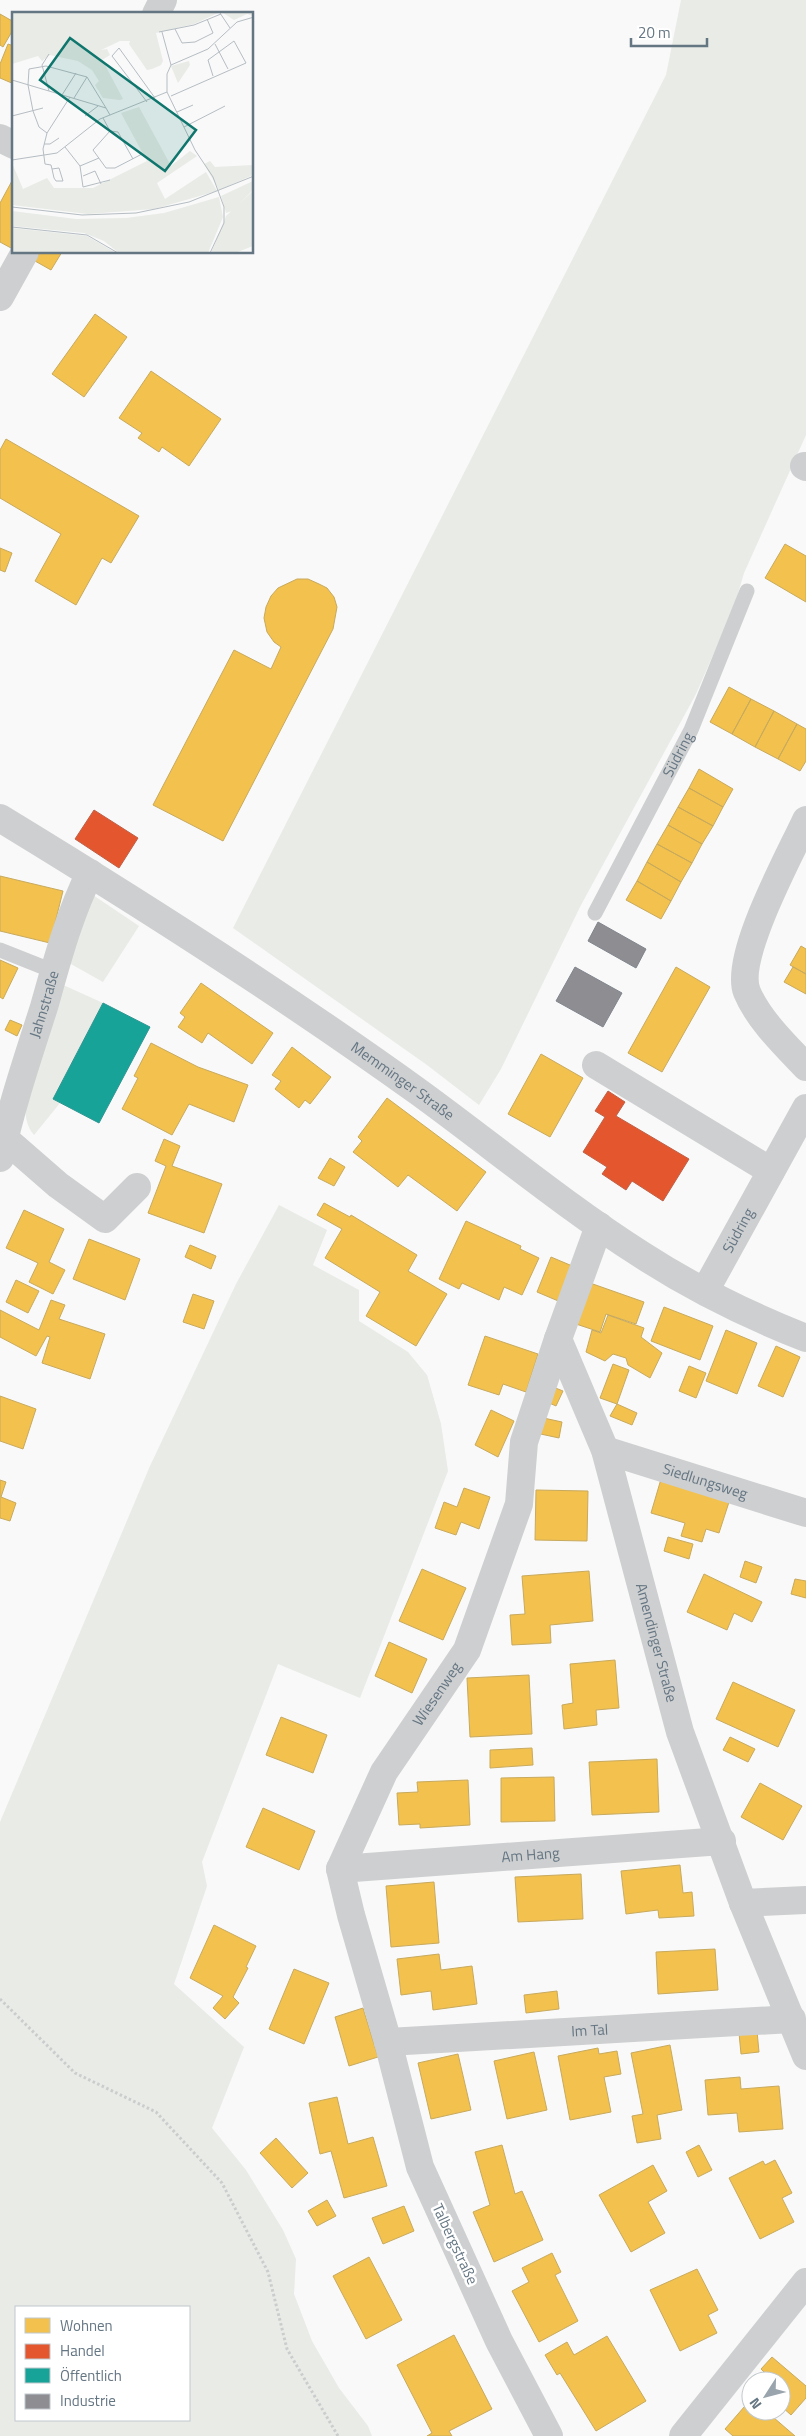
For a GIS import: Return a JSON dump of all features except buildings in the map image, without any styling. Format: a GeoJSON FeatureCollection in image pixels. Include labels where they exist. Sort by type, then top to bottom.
{"type":"FeatureCollection","features":[{"type":"Feature","properties":{"kind":"street"},"geometry":{"type":"LineString","coordinates":[[157,12],[163,0]]}},
{"type":"Feature","properties":{"kind":"street"},"geometry":{"type":"LineString","coordinates":[[0,138],[12,144]]}},
{"type":"Feature","properties":{"kind":"street"},"geometry":{"type":"LineString","coordinates":[[0,297],[24,254]]}},
{"type":"Feature","properties":{"kind":"street","name":"Memminger Straße"},"geometry":{"type":"LineString","coordinates":[[0,818],[222,957],[396,1076],[599,1226],[644,1256],[705,1291],[806,1338]]}},
{"type":"Feature","properties":{"kind":"street"},"geometry":{"type":"LineString","coordinates":[[806,820],[768,900],[747,958],[746,991],[773,1033],[806,1067]]}},
{"type":"Feature","properties":{"kind":"street","name":"Jahnstraße"},"geometry":{"type":"LineString","coordinates":[[90,873],[77,902],[54,971],[2,1148],[105,1219],[137,1186]]}},
{"type":"Feature","properties":{"kind":"street"},"geometry":{"type":"LineString","coordinates":[[596,1065],[771,1171]]}},
{"type":"Feature","properties":{"kind":"street","name":"Südring"},"geometry":{"type":"LineString","coordinates":[[705,1291],[806,1108]]}},
{"type":"Feature","properties":{"kind":"street"},"geometry":{"type":"LineString","coordinates":[[558,1339],[599,1226]]}},
{"type":"Feature","properties":{"kind":"street","name":"Amendinger Straße"},"geometry":{"type":"LineString","coordinates":[[558,1339],[605,1450],[680,1732],[743,1903],[806,2056]]}},
{"type":"Feature","properties":{"kind":"street","name":"Wiesenweg"},"geometry":{"type":"LineString","coordinates":[[340,1869],[384,1772],[467,1650],[519,1504],[524,1442],[558,1339]]}},
{"type":"Feature","properties":{"kind":"street","name":"Siedlungsweg"},"geometry":{"type":"LineString","coordinates":[[605,1450],[806,1513]]}},
{"type":"Feature","properties":{"kind":"street","name":"Am Hang"},"geometry":{"type":"LineString","coordinates":[[340,1869],[722,1842]]}},
{"type":"Feature","properties":{"kind":"street"},"geometry":{"type":"LineString","coordinates":[[340,1869],[351,1915],[388,2042]]}},
{"type":"Feature","properties":{"kind":"street"},"geometry":{"type":"LineString","coordinates":[[743,1903],[806,1900]]}},
{"type":"Feature","properties":{"kind":"street","name":"Im Tal"},"geometry":{"type":"LineString","coordinates":[[388,2042],[792,2019]]}},
{"type":"Feature","properties":{"kind":"street","name":"Talbergstraße"},"geometry":{"type":"LineString","coordinates":[[388,2042],[420,2167],[499,2341],[549,2436]]}},
{"type":"Feature","properties":{"kind":"street"},"geometry":{"type":"LineString","coordinates":[[684,2436],[806,2282]]}},
{"type":"Feature","properties":{"kind":"lane","name":"Südring"},"geometry":{"type":"LineString","coordinates":[[595,913],[692,730],[747,591]]}},
{"type":"Feature","properties":{"kind":"lane"},"geometry":{"type":"LineString","coordinates":[[0,950],[54,971]]}},
{"type":"Feature","properties":{"kind":"path"},"geometry":{"type":"LineString","coordinates":[[0,1999],[75,2073],[156,2112],[222,2183],[268,2272],[287,2350],[338,2436]]}},
{"type":"Feature","properties":{"kind":"shaded area"},"geometry":{"type":"Polygon","coordinates":[[[681,0],[806,0],[806,435],[744,573],[734,607],[696,694],[581,905],[501,1069],[479,1105],[427,1065],[233,928],[666,75],[681,0]]]}},
{"type":"Feature","properties":{"kind":"shaded area"},"geometry":{"type":"Polygon","coordinates":[[[87,891],[139,926],[103,982],[62,959],[87,891]]]}},
{"type":"Feature","properties":{"kind":"shaded area"},"geometry":{"type":"Polygon","coordinates":[[[61,984],[103,1003],[53,1099],[60,1103],[34,1135],[26,1118],[26,1100],[61,984]]]}},
{"type":"Feature","properties":{"kind":"shaded area"},"geometry":{"type":"Polygon","coordinates":[[[279,1205],[327,1230],[313,1265],[359,1290],[359,1321],[408,1352],[427,1375],[441,1424],[448,1471],[360,1698],[278,1664],[202,1862],[207,1886],[174,1984],[244,2047],[212,2128],[246,2170],[283,2230],[296,2259],[294,2294],[312,2341],[339,2388],[368,2426],[372,2436],[0,2436],[0,1822],[150,1466],[236,1284],[279,1205]]]}}]}
